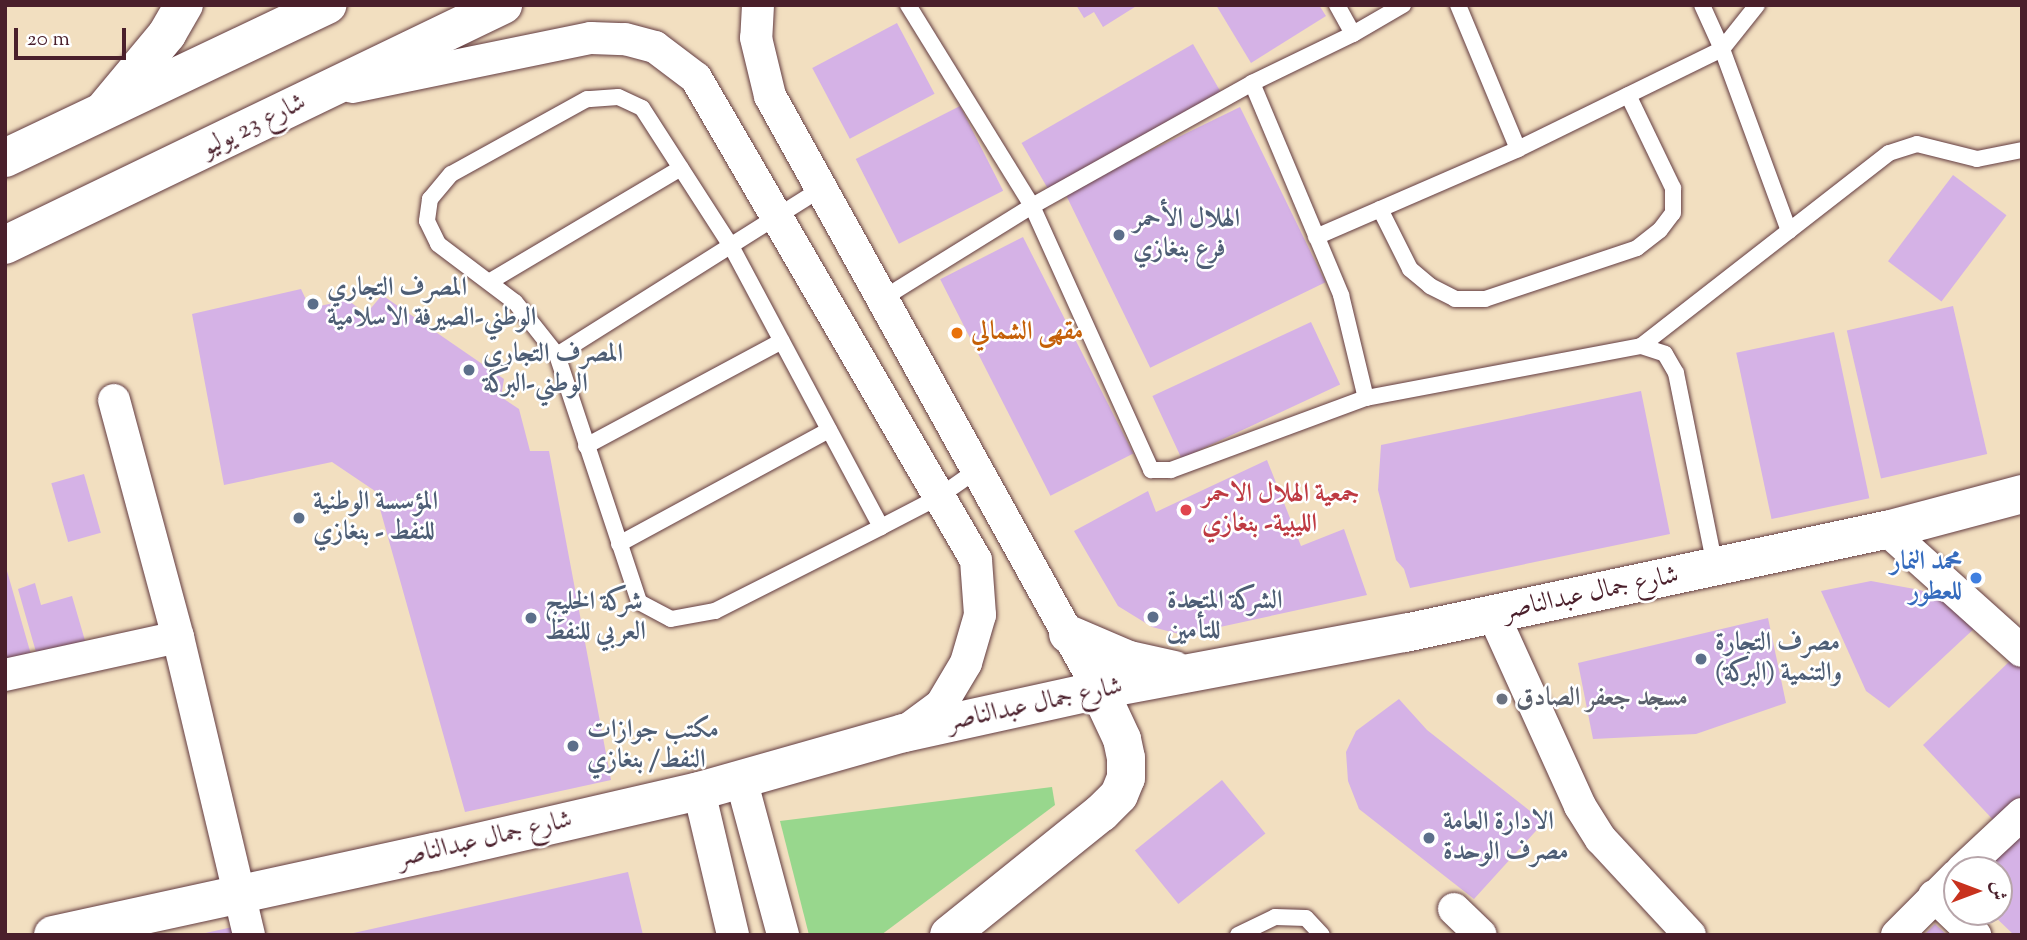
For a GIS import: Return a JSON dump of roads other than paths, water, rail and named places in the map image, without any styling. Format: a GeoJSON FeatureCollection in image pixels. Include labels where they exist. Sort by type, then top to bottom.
{"type":"FeatureCollection","features":[{"type":"Feature","properties":{"kind":"main road"},"geometry":{"type":"LineString","coordinates":[[104,110],[167,34],[184,5]]}},
{"type":"Feature","properties":{"kind":"main road"},"geometry":{"type":"LineString","coordinates":[[5,158],[327,5]]}},
{"type":"Feature","properties":{"kind":"main road","name":"شارع 23 يوليو"},"geometry":{"type":"LineString","coordinates":[[5,245],[503,5]]}},
{"type":"Feature","properties":{"kind":"main road","name":"شارع جمال عبدالناصر"},"geometry":{"type":"LineString","coordinates":[[53,935],[239,892],[435,852],[699,791],[904,733],[1099,690],[1197,674],[1715,567],[1887,530],[2022,494]]}},
{"type":"Feature","properties":{"kind":"main road"},"geometry":{"type":"LineString","coordinates":[[1068,634],[1129,660],[1197,674]]}},
{"type":"Feature","properties":{"kind":"main road"},"geometry":{"type":"LineString","coordinates":[[949,935],[1101,814],[1119,795],[1126,778],[1126,758],[1122,739],[1099,690]]}},
{"type":"Feature","properties":{"kind":"street"},"geometry":{"type":"LineString","coordinates":[[758,5],[756,38],[770,96],[1099,690]]}},
{"type":"Feature","properties":{"kind":"street"},"geometry":{"type":"LineString","coordinates":[[324,92],[591,38],[625,39],[655,47],[696,78],[937,498],[976,560],[980,615],[966,663],[941,705],[904,733]]}},
{"type":"Feature","properties":{"kind":"street"},"geometry":{"type":"LineString","coordinates":[[114,400],[178,637],[249,935]]}},
{"type":"Feature","properties":{"kind":"street"},"geometry":{"type":"LineString","coordinates":[[1887,530],[2022,651]]}},
{"type":"Feature","properties":{"kind":"street"},"geometry":{"type":"LineString","coordinates":[[1493,614],[1580,806],[1601,839],[1690,935]]}},
{"type":"Feature","properties":{"kind":"street"},"geometry":{"type":"LineString","coordinates":[[5,676],[178,637]]}},
{"type":"Feature","properties":{"kind":"street"},"geometry":{"type":"LineString","coordinates":[[741,779],[783,935]]}},
{"type":"Feature","properties":{"kind":"street"},"geometry":{"type":"LineString","coordinates":[[699,791],[733,935]]}},
{"type":"Feature","properties":{"kind":"street"},"geometry":{"type":"LineString","coordinates":[[1977,856],[2022,814]]}},
{"type":"Feature","properties":{"kind":"street"},"geometry":{"type":"LineString","coordinates":[[1897,935],[1943,888]]}},
{"type":"Feature","properties":{"kind":"street"},"geometry":{"type":"LineString","coordinates":[[1934,897],[1975,935]]}},
{"type":"Feature","properties":{"kind":"street"},"geometry":{"type":"LineString","coordinates":[[1454,909],[1482,935]]}},
{"type":"Feature","properties":{"kind":"lane"},"geometry":{"type":"LineString","coordinates":[[908,5],[1032,206],[1152,470],[1171,470],[1366,398],[1641,346],[1889,153],[1917,144],[1977,159],[2022,150]]}},
{"type":"Feature","properties":{"kind":"lane"},"geometry":{"type":"LineString","coordinates":[[1336,5],[1353,34]]}},
{"type":"Feature","properties":{"kind":"lane"},"geometry":{"type":"LineString","coordinates":[[883,299],[1032,206],[1252,83],[1353,34],[1403,5]]}},
{"type":"Feature","properties":{"kind":"lane"},"geometry":{"type":"LineString","coordinates":[[1458,5],[1518,149]]}},
{"type":"Feature","properties":{"kind":"lane"},"geometry":{"type":"LineString","coordinates":[[1702,5],[1789,231]]}},
{"type":"Feature","properties":{"kind":"lane"},"geometry":{"type":"LineString","coordinates":[[1316,237],[1518,149],[1721,49],[1757,5]]}},
{"type":"Feature","properties":{"kind":"lane"},"geometry":{"type":"LineString","coordinates":[[1252,83],[1342,295],[1366,398]]}},
{"type":"Feature","properties":{"kind":"lane"},"geometry":{"type":"LineString","coordinates":[[1380,209],[1410,269],[1430,286],[1455,299],[1485,299],[1637,248],[1660,230],[1673,213],[1673,187],[1628,95]]}},
{"type":"Feature","properties":{"kind":"lane"},"geometry":{"type":"LineString","coordinates":[[881,527],[731,246],[642,108],[618,97],[587,99],[451,174],[430,199],[426,221],[438,244],[515,302],[557,355],[639,602],[671,619],[715,611],[881,527],[937,498],[978,470]]}},
{"type":"Feature","properties":{"kind":"lane"},"geometry":{"type":"LineString","coordinates":[[489,282],[681,167]]}},
{"type":"Feature","properties":{"kind":"lane"},"geometry":{"type":"LineString","coordinates":[[557,355],[821,189]]}},
{"type":"Feature","properties":{"kind":"lane"},"geometry":{"type":"LineString","coordinates":[[586,446],[782,341]]}},
{"type":"Feature","properties":{"kind":"lane"},"geometry":{"type":"LineString","coordinates":[[1641,346],[1665,354],[1676,373],[1715,567]]}},
{"type":"Feature","properties":{"kind":"lane"},"geometry":{"type":"LineString","coordinates":[[619,544],[829,430]]}},
{"type":"Feature","properties":{"kind":"lane"},"geometry":{"type":"LineString","coordinates":[[1238,935],[1275,918],[1306,918],[1322,935]]}},
{"type":"Feature","properties":{"kind":"place","name":"الهلال الأحمر فرع بنغازي"},"geometry":{"type":"Point","coordinates":[1119,235]}},
{"type":"Feature","properties":{"kind":"place","name":"المصرف التجاري الوطني-الصيرفة الاسلامية"},"geometry":{"type":"Point","coordinates":[313,304]}},
{"type":"Feature","properties":{"kind":"place","name":"مقهى الشمالي"},"geometry":{"type":"Point","coordinates":[957,333]}},
{"type":"Feature","properties":{"kind":"place","name":"المصرف التجاري الوطني-البركة"},"geometry":{"type":"Point","coordinates":[469,370]}},
{"type":"Feature","properties":{"kind":"place","name":"جمعية الهلال الاحمر الليبية- بنغازي"},"geometry":{"type":"Point","coordinates":[1186,510]}},
{"type":"Feature","properties":{"kind":"place","name":"المؤسسة الوطنية للنفط - بنغازي"},"geometry":{"type":"Point","coordinates":[299,518]}},
{"type":"Feature","properties":{"kind":"place","name":"محمد النمار للعطور"},"geometry":{"type":"Point","coordinates":[1976,578]}},
{"type":"Feature","properties":{"kind":"place","name":"الشركة المتحدة للتأمين"},"geometry":{"type":"Point","coordinates":[1153,617]}},
{"type":"Feature","properties":{"kind":"place","name":"شركة الخليج العربي للنفط"},"geometry":{"type":"Point","coordinates":[531,618]}},
{"type":"Feature","properties":{"kind":"place","name":"مصرف التجارة والتنمية (البركة)"},"geometry":{"type":"Point","coordinates":[1701,659]}},
{"type":"Feature","properties":{"kind":"place","name":"مسجد جعفر الصادق"},"geometry":{"type":"Point","coordinates":[1502,699]}},
{"type":"Feature","properties":{"kind":"place","name":"مكتب جوازات النفط/ بنغازي"},"geometry":{"type":"Point","coordinates":[573,746]}},
{"type":"Feature","properties":{"kind":"place","name":"الادارة العامة مصرف الوحدة"},"geometry":{"type":"Point","coordinates":[1429,838]}}]}
